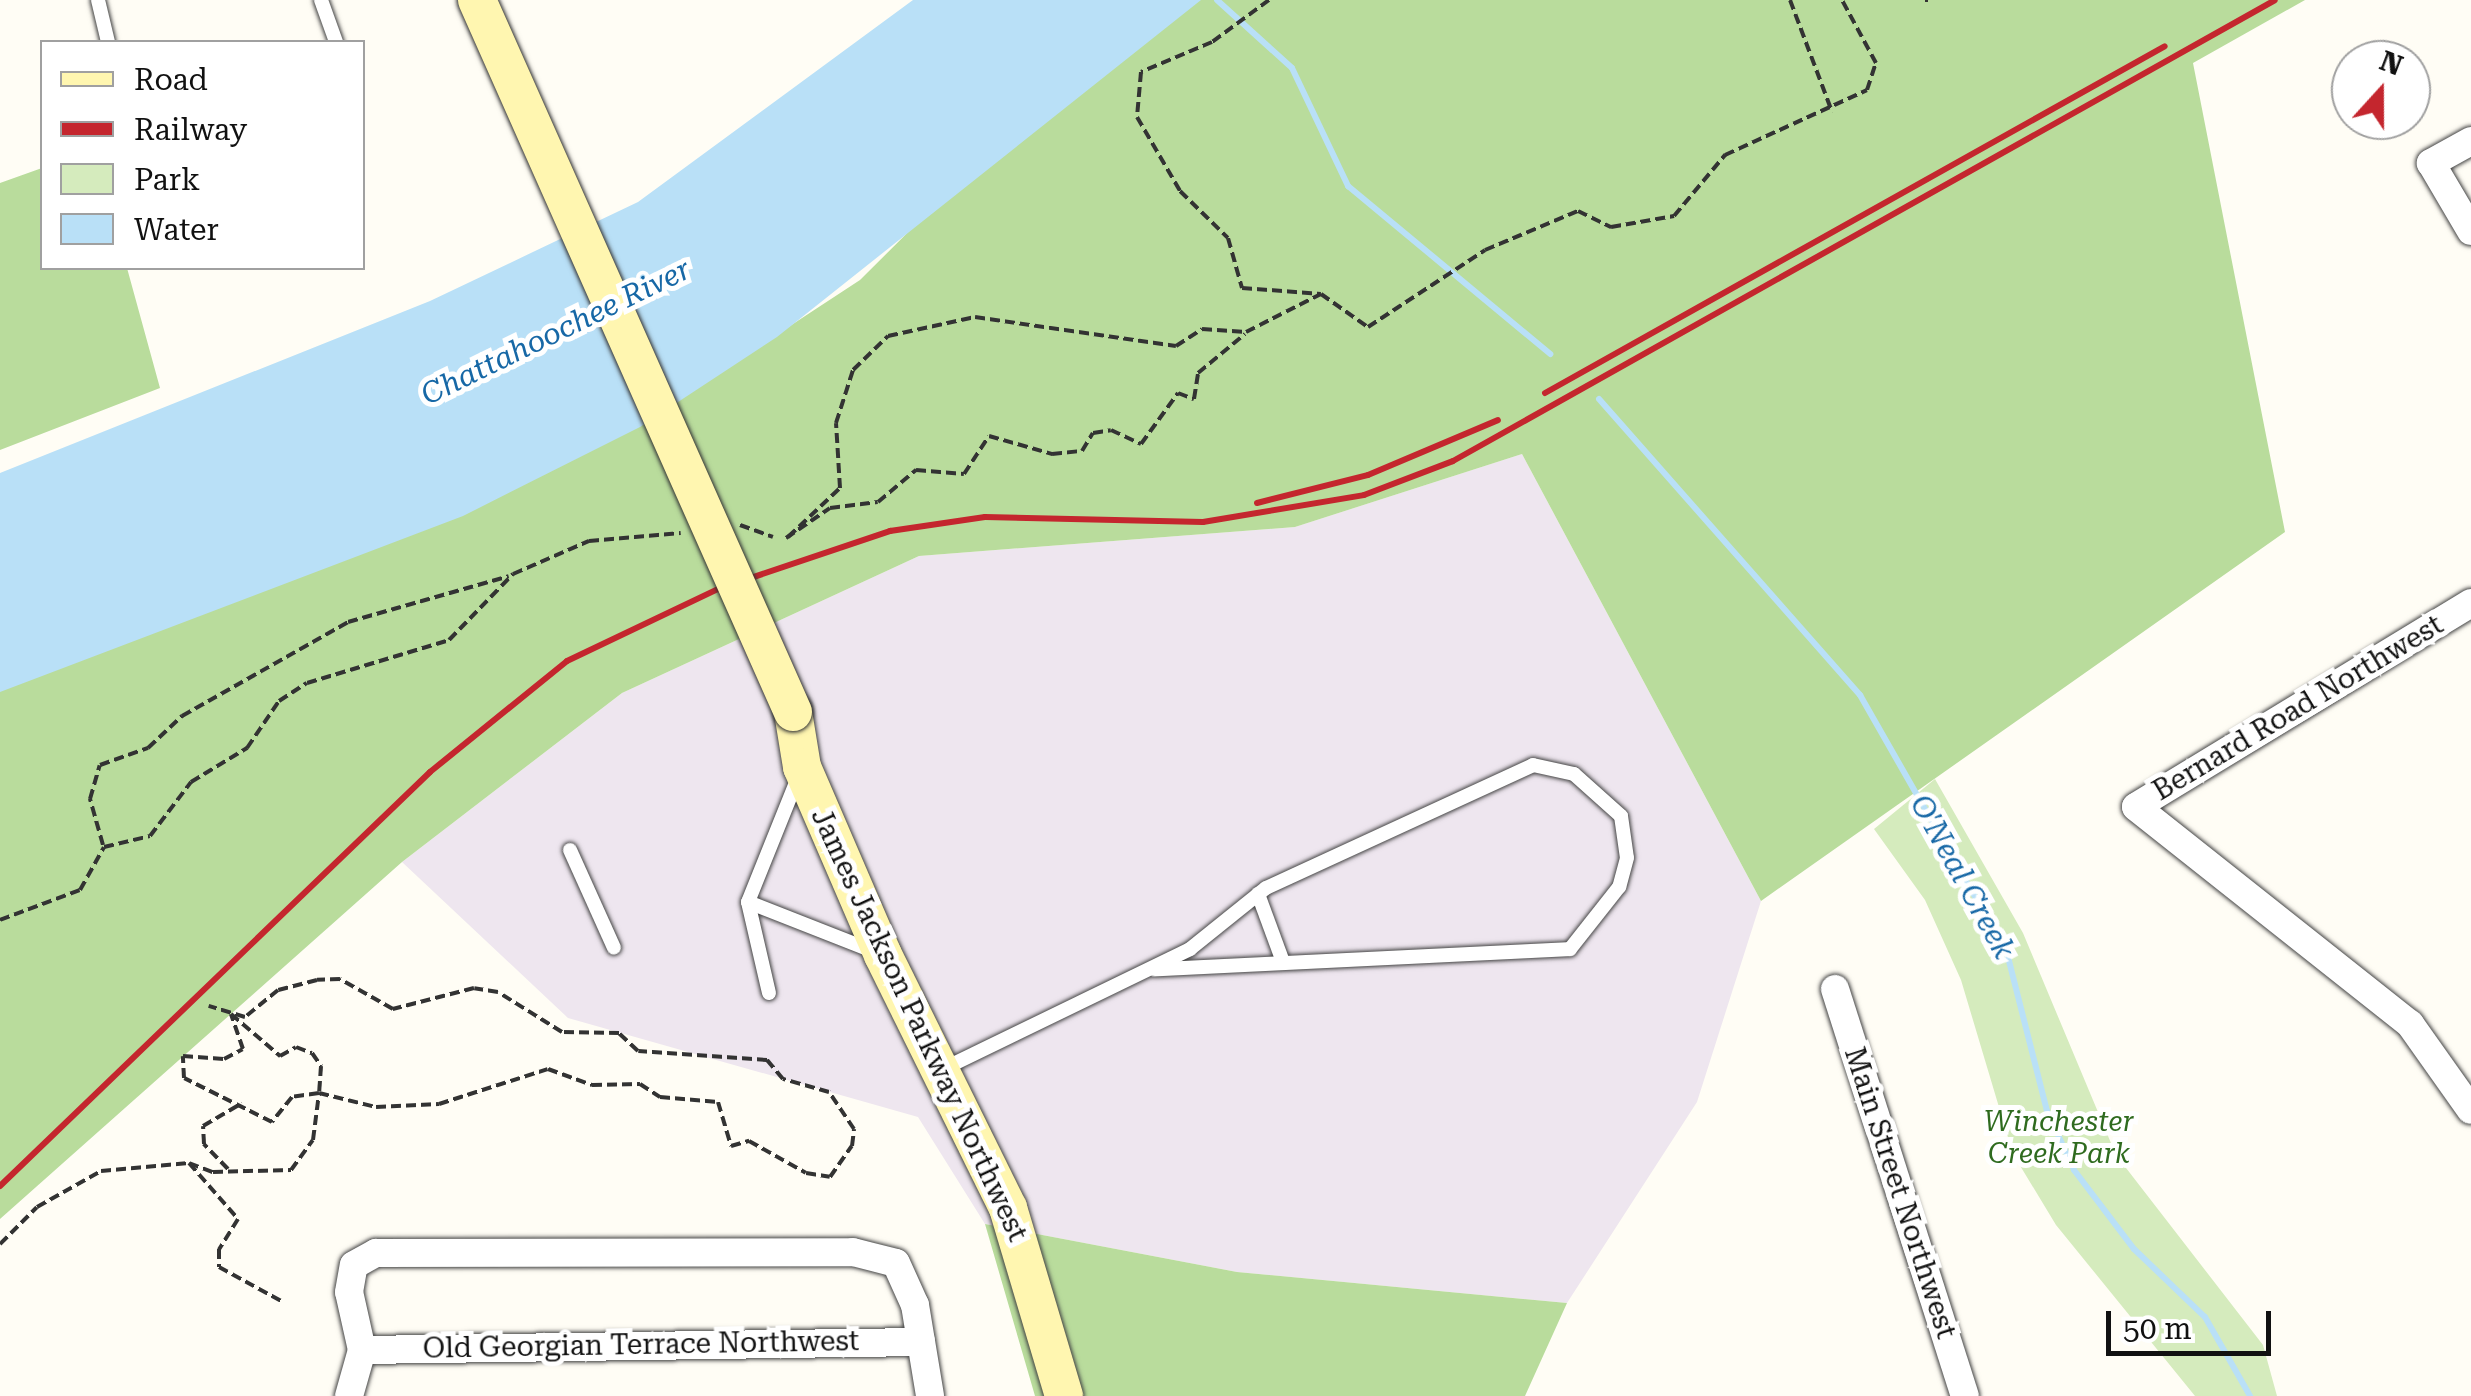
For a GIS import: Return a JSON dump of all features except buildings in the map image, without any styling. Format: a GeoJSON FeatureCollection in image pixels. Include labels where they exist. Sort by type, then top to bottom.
{"type":"FeatureCollection","features":[{"type":"Feature","properties":{"kind":"main road","name":"James Jackson Parkway Northwest"},"geometry":{"type":"LineString","coordinates":[[477,0],[793,712],[802,766],[883,956],[1008,1208],[1064,1396]]}},
{"type":"Feature","properties":{"kind":"street"},"geometry":{"type":"LineString","coordinates":[[2471,141],[2431,163],[2471,231]]}},
{"type":"Feature","properties":{"kind":"street","name":"Bernard Road Northwest"},"geometry":{"type":"LineString","coordinates":[[2471,603],[2136,807],[2410,1024],[2471,1110]]}},
{"type":"Feature","properties":{"kind":"street","name":"Main Street Northwest"},"geometry":{"type":"LineString","coordinates":[[1835,990],[1965,1396]]}},
{"type":"Feature","properties":{"kind":"street"},"geometry":{"type":"LineString","coordinates":[[349,1396],[362,1350],[348,1314],[351,1274],[359,1260],[391,1252],[886,1256],[914,1305],[930,1396]]}},
{"type":"Feature","properties":{"kind":"street","name":"Old Georgian Terrace Northwest"},"geometry":{"type":"LineString","coordinates":[[362,1350],[921,1342]]}},
{"type":"Feature","properties":{"kind":"lane"},"geometry":{"type":"LineString","coordinates":[[98,0],[108,40]]}},
{"type":"Feature","properties":{"kind":"lane"},"geometry":{"type":"LineString","coordinates":[[321,0],[335,40]]}},
{"type":"Feature","properties":{"kind":"lane"},"geometry":{"type":"LineString","coordinates":[[940,1070],[1154,968],[1258,894],[1533,764],[1574,774],[1620,816],[1627,858],[1619,888],[1570,949],[1154,968]]}},
{"type":"Feature","properties":{"kind":"lane"},"geometry":{"type":"LineString","coordinates":[[769,992],[748,902],[802,766]]}},
{"type":"Feature","properties":{"kind":"lane"},"geometry":{"type":"LineString","coordinates":[[570,850],[614,948]]}},
{"type":"Feature","properties":{"kind":"lane"},"geometry":{"type":"LineString","coordinates":[[1258,894],[1284,962]]}},
{"type":"Feature","properties":{"kind":"lane"},"geometry":{"type":"LineString","coordinates":[[748,902],[883,956]]}},
{"type":"Feature","properties":{"kind":"path"},"geometry":{"type":"LineString","coordinates":[[1270,0],[1212,42],[1154,61],[1133,100],[1180,190],[1228,238],[1242,288],[1321,294],[1368,327],[1485,250],[1578,211],[1611,228],[1674,216],[1725,154],[1832,112],[1867,90],[1876,63],[1842,0]]}},
{"type":"Feature","properties":{"kind":"path"},"geometry":{"type":"LineString","coordinates":[[1790,0],[1832,112]]}},
{"type":"Feature","properties":{"kind":"path"},"geometry":{"type":"LineString","coordinates":[[1246,332],[1202,328],[1176,346],[974,317],[888,336],[852,370],[836,422],[840,488],[787,538],[830,508],[878,502],[916,470],[964,474],[989,436],[1052,454],[1082,451],[1093,433],[1112,430],[1141,444],[1178,392],[1194,399],[1198,373],[1229,356],[1246,332],[1321,294]]}},
{"type":"Feature","properties":{"kind":"path"},"geometry":{"type":"LineString","coordinates":[[751,523],[773,537]]}},
{"type":"Feature","properties":{"kind":"path"},"geometry":{"type":"LineString","coordinates":[[0,920],[80,890],[104,846],[90,799],[100,764],[148,748],[182,716],[348,622],[384,619],[513,574],[589,540],[680,534]]}},
{"type":"Feature","properties":{"kind":"path"},"geometry":{"type":"LineString","coordinates":[[104,846],[150,836],[191,782],[247,748],[279,701],[389,652],[449,640],[513,574]]}},
{"type":"Feature","properties":{"kind":"path"},"geometry":{"type":"LineString","coordinates":[[209,1006],[245,1017],[278,990],[317,980],[340,979],[393,1009],[474,988],[498,992],[562,1032],[619,1033],[638,1051],[767,1060],[782,1078],[829,1092],[854,1128],[830,1177],[748,1141],[731,1146],[718,1102],[660,1097],[640,1084],[592,1085],[548,1068],[440,1104],[376,1107],[319,1093],[292,1098],[272,1122],[249,1118],[242,1103],[184,1078],[183,1056],[224,1059],[243,1049],[230,1014]]}},
{"type":"Feature","properties":{"kind":"path"},"geometry":{"type":"LineString","coordinates":[[0,1244],[37,1207],[100,1171],[189,1163],[230,1171],[292,1170],[313,1140],[321,1066],[312,1052],[296,1046],[280,1056],[230,1014]]}},
{"type":"Feature","properties":{"kind":"path"},"geometry":{"type":"LineString","coordinates":[[230,1171],[204,1144],[203,1126],[242,1103]]}},
{"type":"Feature","properties":{"kind":"path"},"geometry":{"type":"LineString","coordinates":[[189,1163],[238,1219],[218,1249],[219,1266],[268,1285],[282,1301]]}},
{"type":"Feature","properties":{"kind":"shaded area"},"geometry":{"type":"Polygon","coordinates":[[[1522,454],[1761,901],[1697,1102],[1567,1303],[1237,1272],[985,1224],[918,1117],[568,1018],[402,862],[622,693],[919,556],[1295,527],[1522,454]]]}},
{"type":"Feature","properties":{"kind":"green space"},"geometry":{"type":"Polygon","coordinates":[[[1187,0],[2305,0],[2193,63],[2285,532],[1761,901],[1522,454],[1295,527],[919,556],[622,693],[402,862],[0,1219],[0,660],[630,431],[860,280],[1071,70],[1187,0]]]}},
{"type":"Feature","properties":{"kind":"green space"},"geometry":{"type":"Polygon","coordinates":[[[40,169],[40,270],[128,270],[160,388],[0,450],[0,183],[40,169]]]}},
{"type":"Feature","properties":{"kind":"green space","name":"Winchester Creek Park"},"geometry":{"type":"Polygon","coordinates":[[[1935,779],[2023,933],[2116,1155],[2263,1345],[2277,1396],[2195,1396],[2056,1225],[2013,1154],[1961,980],[1925,900],[1874,829],[1935,779]]]}},
{"type":"Feature","properties":{"kind":"green space"},"geometry":{"type":"Polygon","coordinates":[[[985,1224],[1237,1272],[1567,1303],[1525,1396],[1035,1396],[985,1224]]]}},
{"type":"Feature","properties":{"kind":"water","name":"Chattahoochee River"},"geometry":{"type":"Polygon","coordinates":[[[913,0],[1201,0],[777,337],[640,427],[463,516],[0,692],[0,473],[430,301],[638,202],[913,0]]]}},
{"type":"Feature","properties":{"kind":"waterway"},"geometry":{"type":"LineString","coordinates":[[1217,0],[1292,68],[1348,186],[1550,354]]}},
{"type":"Feature","properties":{"kind":"waterway","name":"O'Neal Creek"},"geometry":{"type":"LineString","coordinates":[[1599,399],[1860,695],[2007,953],[2047,1111],[2074,1170],[2134,1249],[2205,1317],[2250,1396]]}},
{"type":"Feature","properties":{"kind":"railway"},"geometry":{"type":"LineString","coordinates":[[0,1186],[430,772],[567,661],[718,589],[890,531],[985,517],[1203,522],[1364,495],[1453,461],[2275,0]]}},
{"type":"Feature","properties":{"kind":"railway"},"geometry":{"type":"LineString","coordinates":[[1545,393],[2165,46]]}},
{"type":"Feature","properties":{"kind":"railway"},"geometry":{"type":"LineString","coordinates":[[1257,503],[1368,475],[1498,420]]}}]}
